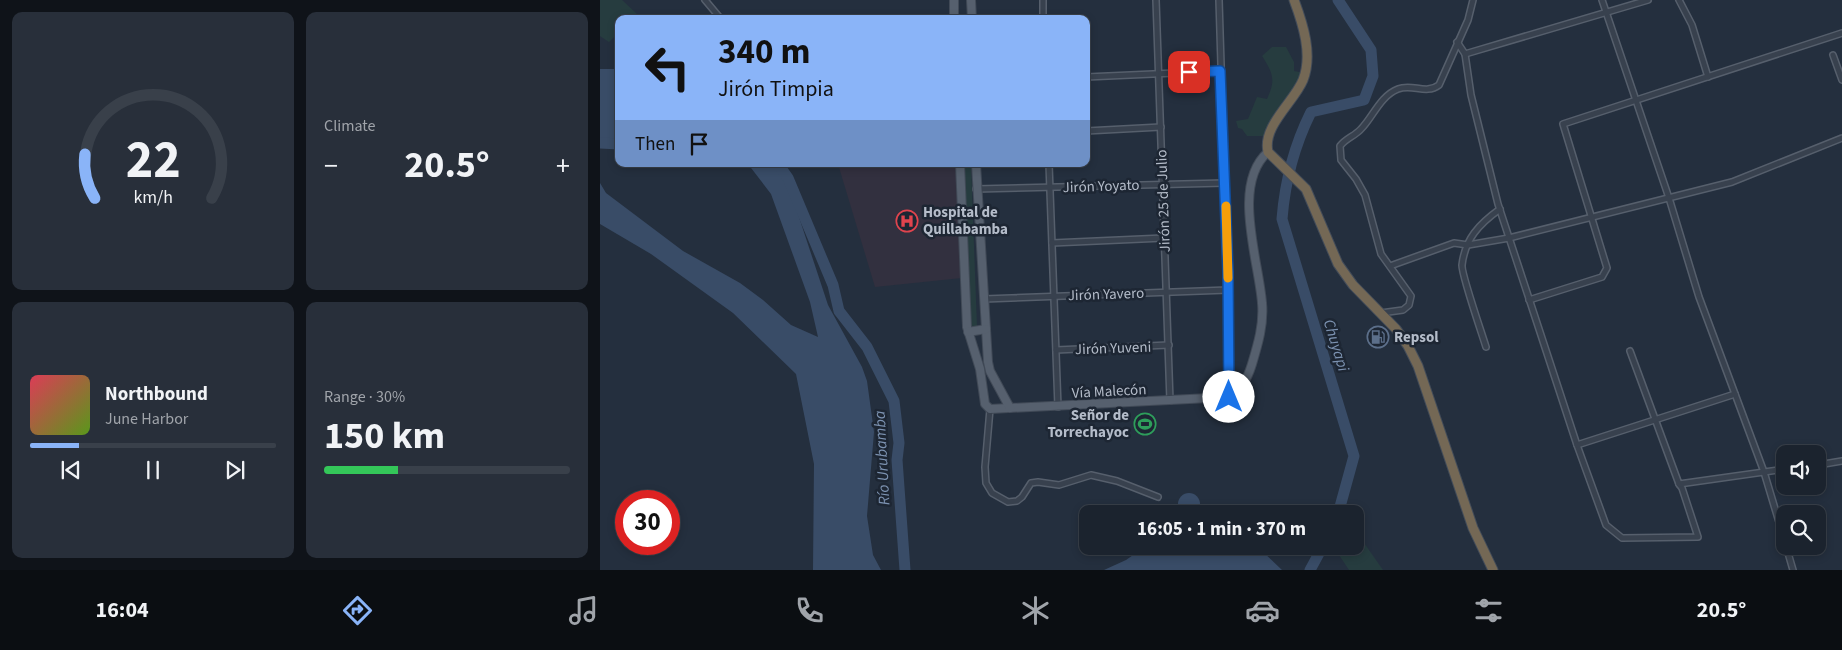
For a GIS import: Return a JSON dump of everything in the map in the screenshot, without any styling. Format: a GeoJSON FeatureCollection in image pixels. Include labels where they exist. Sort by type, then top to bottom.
{"type":"FeatureCollection","features":[{"type":"Feature","properties":{"kind":"highway"},"geometry":{"type":"LineString","coordinates":[[1294,0],[1304,36],[1307,66],[1303,80],[1275,124],[1267,141],[1268,152],[1300,181],[1312,200],[1338,264],[1353,285],[1381,313],[1408,346],[1418,366],[1473,528],[1493,570]]}},
{"type":"Feature","properties":{"kind":"main road"},"geometry":{"type":"LineString","coordinates":[[954,0],[954,15]]}},
{"type":"Feature","properties":{"kind":"main road"},"geometry":{"type":"LineString","coordinates":[[971,0],[972,15]]}},
{"type":"Feature","properties":{"kind":"main road"},"geometry":{"type":"LineString","coordinates":[[1229,397],[1242,387],[1251,369],[1261,328],[1262,303],[1254,261],[1249,192],[1254,169],[1268,152]]}},
{"type":"Feature","properties":{"kind":"main road"},"geometry":{"type":"LineString","coordinates":[[960,167],[968,332],[980,369],[985,404],[990,409]]}},
{"type":"Feature","properties":{"kind":"main road"},"geometry":{"type":"LineString","coordinates":[[976,167],[976,189],[990,371],[1010,408]]}},
{"type":"Feature","properties":{"kind":"main road"},"geometry":{"type":"LineString","coordinates":[[968,332],[986,329]]}},
{"type":"Feature","properties":{"kind":"main road","name":"Vía Malecón"},"geometry":{"type":"LineString","coordinates":[[990,409],[1229,397]]}},
{"type":"Feature","properties":{"kind":"street"},"geometry":{"type":"LineString","coordinates":[[705,0],[717,15]]}},
{"type":"Feature","properties":{"kind":"street"},"geometry":{"type":"LineString","coordinates":[[1043,0],[1043,15]]}},
{"type":"Feature","properties":{"kind":"street","name":"Jirón 25 de Julio"},"geometry":{"type":"LineString","coordinates":[[1156,0],[1170,401]]}},
{"type":"Feature","properties":{"kind":"street"},"geometry":{"type":"LineString","coordinates":[[1219,0],[1228,290],[1229,397]]}},
{"type":"Feature","properties":{"kind":"street"},"geometry":{"type":"LineString","coordinates":[[1381,313],[1403,310],[1412,301],[1408,290],[1381,254],[1365,195],[1356,179],[1341,160],[1340,146],[1345,139],[1363,128],[1376,108],[1392,93],[1408,87],[1427,90],[1439,85],[1468,20],[1473,0]]}},
{"type":"Feature","properties":{"kind":"street"},"geometry":{"type":"LineString","coordinates":[[1602,0],[1669,198],[1699,297],[1764,472],[1776,512]]}},
{"type":"Feature","properties":{"kind":"street"},"geometry":{"type":"LineString","coordinates":[[1465,54],[1648,0]]}},
{"type":"Feature","properties":{"kind":"street"},"geometry":{"type":"LineString","coordinates":[[1679,0],[1692,25],[1708,77]]}},
{"type":"Feature","properties":{"kind":"street"},"geometry":{"type":"LineString","coordinates":[[1529,300],[1602,277],[1607,268],[1590,218],[1563,124],[1842,33]]}},
{"type":"Feature","properties":{"kind":"street"},"geometry":{"type":"LineString","coordinates":[[1457,42],[1465,54],[1471,95],[1500,209],[1577,446],[1606,525],[1622,538],[1698,537],[1682,488],[1630,351]]}},
{"type":"Feature","properties":{"kind":"street"},"geometry":{"type":"LineString","coordinates":[[1833,55],[1842,80]]}},
{"type":"Feature","properties":{"kind":"street"},"geometry":{"type":"LineString","coordinates":[[1090,77],[1220,71]]}},
{"type":"Feature","properties":{"kind":"street"},"geometry":{"type":"LineString","coordinates":[[1090,131],[1161,128]]}},
{"type":"Feature","properties":{"kind":"street"},"geometry":{"type":"LineString","coordinates":[[1390,266],[1454,243],[1468,244],[1509,238],[1732,182],[1842,138]]}},
{"type":"Feature","properties":{"kind":"street"},"geometry":{"type":"LineString","coordinates":[[1049,167],[1058,407]]}},
{"type":"Feature","properties":{"kind":"street","name":"Jirón Yoyato"},"geometry":{"type":"LineString","coordinates":[[976,189],[1225,184]]}},
{"type":"Feature","properties":{"kind":"street"},"geometry":{"type":"LineString","coordinates":[[1486,347],[1462,267],[1468,244],[1476,228],[1500,209]]}},
{"type":"Feature","properties":{"kind":"street"},"geometry":{"type":"LineString","coordinates":[[1052,243],[1164,238]]}},
{"type":"Feature","properties":{"kind":"street","name":"Jirón Yavero"},"geometry":{"type":"LineString","coordinates":[[984,299],[1228,290]]}},
{"type":"Feature","properties":{"kind":"street","name":"Jirón Yuveni"},"geometry":{"type":"LineString","coordinates":[[1056,350],[1169,345]]}},
{"type":"Feature","properties":{"kind":"street"},"geometry":{"type":"LineString","coordinates":[[1577,446],[1735,394]]}},
{"type":"Feature","properties":{"kind":"street"},"geometry":{"type":"LineString","coordinates":[[990,409],[986,483],[992,493],[1008,502],[1017,501],[1031,483],[1043,482],[1059,485],[1091,475],[1117,481],[1158,497]]}},
{"type":"Feature","properties":{"kind":"street"},"geometry":{"type":"LineString","coordinates":[[1826,464],[1842,461]]}},
{"type":"Feature","properties":{"kind":"street"},"geometry":{"type":"LineString","coordinates":[[1679,484],[1776,470]]}},
{"type":"Feature","properties":{"kind":"street"},"geometry":{"type":"LineString","coordinates":[[1789,555],[1793,570]]}},
{"type":"Feature","properties":{"kind":"shaded area","name":"Hospital de Quillabamba"},"geometry":{"type":"Polygon","coordinates":[[[839,167],[956,167],[962,278],[875,287],[839,167]]]}},
{"type":"Feature","properties":{"kind":"green space"},"geometry":{"type":"Polygon","coordinates":[[[600,0],[622,0],[637,14],[615,15],[615,36],[609,42],[600,36],[600,0]]]}},
{"type":"Feature","properties":{"kind":"green space"},"geometry":{"type":"Polygon","coordinates":[[[1272,47],[1286,47],[1294,62],[1294,71],[1304,73],[1297,81],[1294,91],[1268,139],[1262,136],[1247,136],[1242,129],[1238,128],[1236,121],[1248,119],[1257,97],[1267,99],[1272,87],[1272,77],[1269,67],[1262,56],[1272,47]]]}},
{"type":"Feature","properties":{"kind":"green space"},"geometry":{"type":"Polygon","coordinates":[[[961,167],[971,167],[977,327],[967,329],[961,167]]]}},
{"type":"Feature","properties":{"kind":"green space"},"geometry":{"type":"Polygon","coordinates":[[[1364,543],[1383,570],[1349,570],[1339,555],[1364,555],[1364,543]]]}},
{"type":"Feature","properties":{"kind":"water"},"geometry":{"type":"Polygon","coordinates":[[[600,69],[615,69],[615,139],[600,141],[600,69]]]}},
{"type":"Feature","properties":{"kind":"water"},"geometry":{"type":"Polygon","coordinates":[[[750,167],[779,167],[795,205],[828,305],[862,367],[867,381],[874,432],[867,516],[873,555],[881,570],[813,570],[814,464],[796,374],[733,313],[651,254],[600,224],[600,183],[606,193],[683,251],[740,283],[791,325],[818,337],[810,302],[771,194],[750,167]]]}},
{"type":"Feature","properties":{"kind":"water","name":"Señor de Torrechayoc"},"geometry":{"type":"Polygon","coordinates":[[[1138,415],[1154,416],[1154,423],[1145,433],[1139,431],[1138,415]]]}},
{"type":"Feature","properties":{"kind":"water"},"geometry":{"type":"Polygon","coordinates":[[[1185,493],[1193,493],[1200,500],[1200,505],[1178,505],[1178,500],[1185,493]]]}},
{"type":"Feature","properties":{"kind":"water"},"geometry":{"type":"Polygon","coordinates":[[[1133,555],[1266,555],[1282,570],[1104,570],[1133,555]]]}},
{"type":"Feature","properties":{"kind":"waterway","name":"Chuyapi"},"geometry":{"type":"LineString","coordinates":[[1338,0],[1371,50],[1373,76],[1364,100],[1311,112],[1291,164],[1285,191],[1282,219],[1354,456],[1340,505]]}},
{"type":"Feature","properties":{"kind":"waterway","name":"Río Urubamba"},"geometry":{"type":"LineString","coordinates":[[600,143],[615,144]]}},
{"type":"Feature","properties":{"kind":"waterway","name":"Río Urubamba"},"geometry":{"type":"LineString","coordinates":[[780,167],[788,178],[833,285],[839,311],[867,347],[894,401],[899,443],[897,460],[905,570]]}},
{"type":"Feature","properties":{"kind":"waterway","name":"Chuyapi"},"geometry":{"type":"LineString","coordinates":[[1310,570],[1318,555]]}},
{"type":"Feature","properties":{"kind":"slow traffic"},"geometry":{"type":"LineString","coordinates":[[1226,206],[1228,278]]}},
{"type":"Feature","properties":{"kind":"place","name":"Hospital de Quillabamba"},"geometry":{"type":"Point","coordinates":[907,221]}},
{"type":"Feature","properties":{"kind":"place","name":"Repsol"},"geometry":{"type":"Point","coordinates":[1378,337]}},
{"type":"Feature","properties":{"kind":"place","name":"Señor de Torrechayoc"},"geometry":{"type":"Point","coordinates":[1145,424]}},
{"type":"Feature","properties":{"kind":"route"},"geometry":{"type":"LineString","coordinates":[[1189,72],[1220,71],[1228,272],[1229,397]]}}]}
